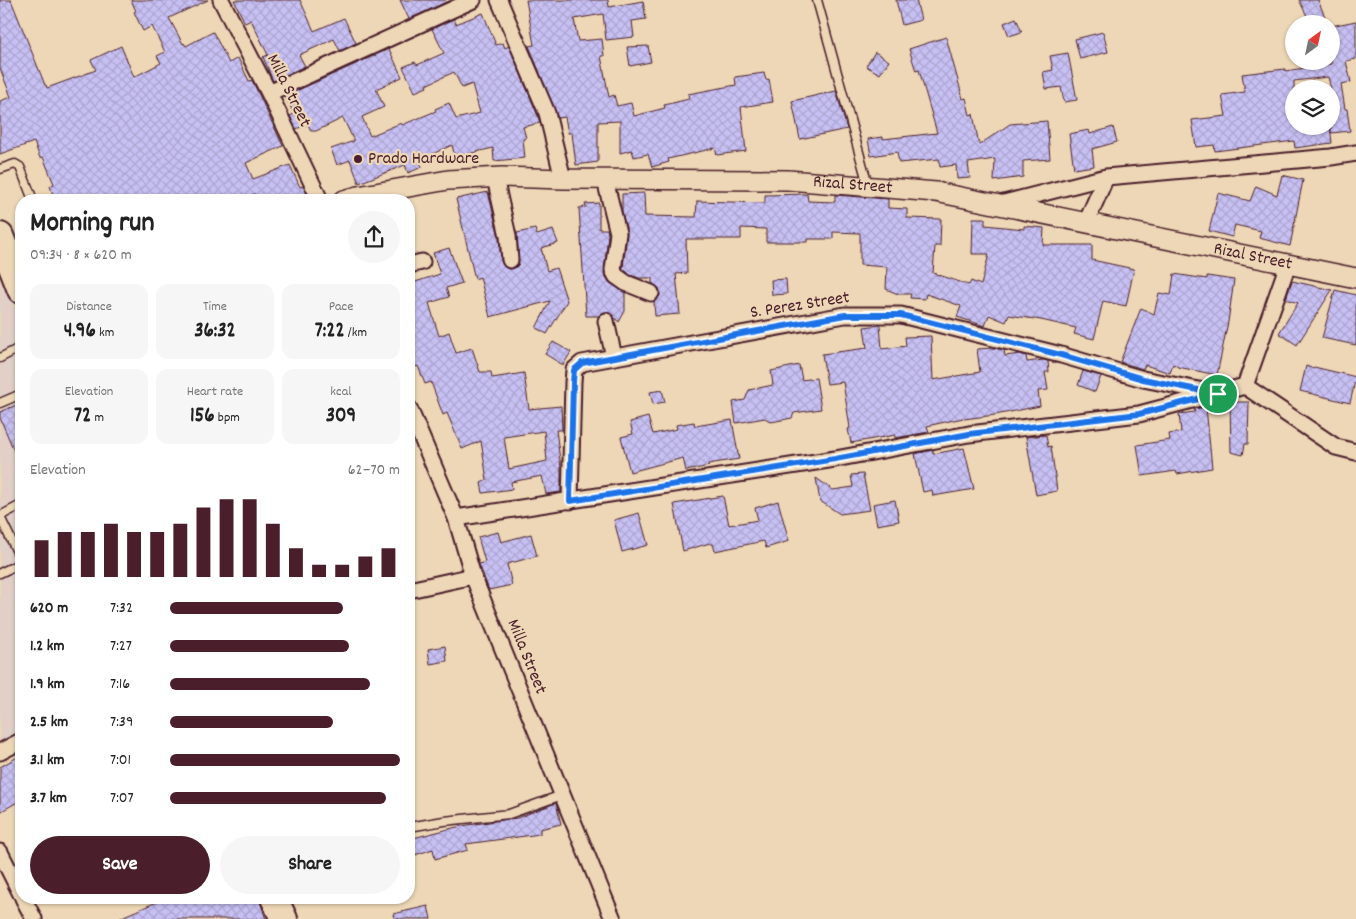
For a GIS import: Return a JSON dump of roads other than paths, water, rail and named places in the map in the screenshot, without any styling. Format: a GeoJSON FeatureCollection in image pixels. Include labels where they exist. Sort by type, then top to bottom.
{"type":"FeatureCollection","features":[{"type":"Feature","properties":{"kind":"highway"},"geometry":{"type":"LineString","coordinates":[[9,243],[15,266]]}},
{"type":"Feature","properties":{"kind":"highway"},"geometry":{"type":"LineString","coordinates":[[277,904],[284,919]]}},
{"type":"Feature","properties":{"kind":"street","name":"Milla Street"},"geometry":{"type":"LineString","coordinates":[[221,0],[269,93],[317,194]]}},
{"type":"Feature","properties":{"kind":"street"},"geometry":{"type":"LineString","coordinates":[[269,93],[473,0]]}},
{"type":"Feature","properties":{"kind":"street"},"geometry":{"type":"LineString","coordinates":[[499,0],[547,113],[563,179]]}},
{"type":"Feature","properties":{"kind":"street"},"geometry":{"type":"LineString","coordinates":[[996,205],[1106,178],[1331,158],[1356,153]]}},
{"type":"Feature","properties":{"kind":"street"},"geometry":{"type":"LineString","coordinates":[[496,178],[508,236],[510,260]]}},
{"type":"Feature","properties":{"kind":"street","name":"Rizal Street"},"geometry":{"type":"LineString","coordinates":[[369,194],[448,180],[496,178],[788,180],[936,192],[1356,278]]}},
{"type":"Feature","properties":{"kind":"street"},"geometry":{"type":"LineString","coordinates":[[1086,223],[1106,178]]}},
{"type":"Feature","properties":{"kind":"street"},"geometry":{"type":"LineString","coordinates":[[605,180],[618,233],[613,270],[616,276],[626,283],[651,294]]}},
{"type":"Feature","properties":{"kind":"street"},"geometry":{"type":"LineString","coordinates":[[1245,386],[1288,264]]}},
{"type":"Feature","properties":{"kind":"street","name":"S. Perez Street"},"geometry":{"type":"LineString","coordinates":[[570,501],[574,370],[582,363],[845,315],[901,315],[1061,355],[1143,379],[1218,394]]}},
{"type":"Feature","properties":{"kind":"street"},"geometry":{"type":"LineString","coordinates":[[606,321],[614,357]]}},
{"type":"Feature","properties":{"kind":"street"},"geometry":{"type":"LineString","coordinates":[[456,518],[835,459],[969,434],[1139,414],[1245,386]]}},
{"type":"Feature","properties":{"kind":"street"},"geometry":{"type":"LineString","coordinates":[[1245,386],[1336,447],[1356,452]]}},
{"type":"Feature","properties":{"kind":"street","name":"Milla Street"},"geometry":{"type":"LineString","coordinates":[[415,422],[456,518],[473,576],[613,919]]}},
{"type":"Feature","properties":{"kind":"street"},"geometry":{"type":"LineString","coordinates":[[415,589],[473,576]]}},
{"type":"Feature","properties":{"kind":"street"},"geometry":{"type":"LineString","coordinates":[[0,752],[15,744]]}},
{"type":"Feature","properties":{"kind":"street"},"geometry":{"type":"LineString","coordinates":[[0,852],[15,882]]}},
{"type":"Feature","properties":{"kind":"street"},"geometry":{"type":"LineString","coordinates":[[26,904],[34,919]]}},
{"type":"Feature","properties":{"kind":"lane"},"geometry":{"type":"LineString","coordinates":[[817,0],[868,187]]}},
{"type":"Feature","properties":{"kind":"lane"},"geometry":{"type":"LineString","coordinates":[[0,169],[15,164],[20,166],[31,194]]}},
{"type":"Feature","properties":{"kind":"lane"},"geometry":{"type":"LineString","coordinates":[[0,358],[15,350]]}},
{"type":"Feature","properties":{"kind":"lane"},"geometry":{"type":"LineString","coordinates":[[0,402],[15,396]]}},
{"type":"Feature","properties":{"kind":"lane"},"geometry":{"type":"LineString","coordinates":[[15,508],[0,516],[15,549]]}},
{"type":"Feature","properties":{"kind":"lane"},"geometry":{"type":"LineString","coordinates":[[0,572],[15,565]]}},
{"type":"Feature","properties":{"kind":"lane"},"geometry":{"type":"LineString","coordinates":[[415,827],[444,821],[509,814],[562,794]]}},
{"type":"Feature","properties":{"kind":"place","name":"Prado Hardware"},"geometry":{"type":"Point","coordinates":[358,159]}}]}
